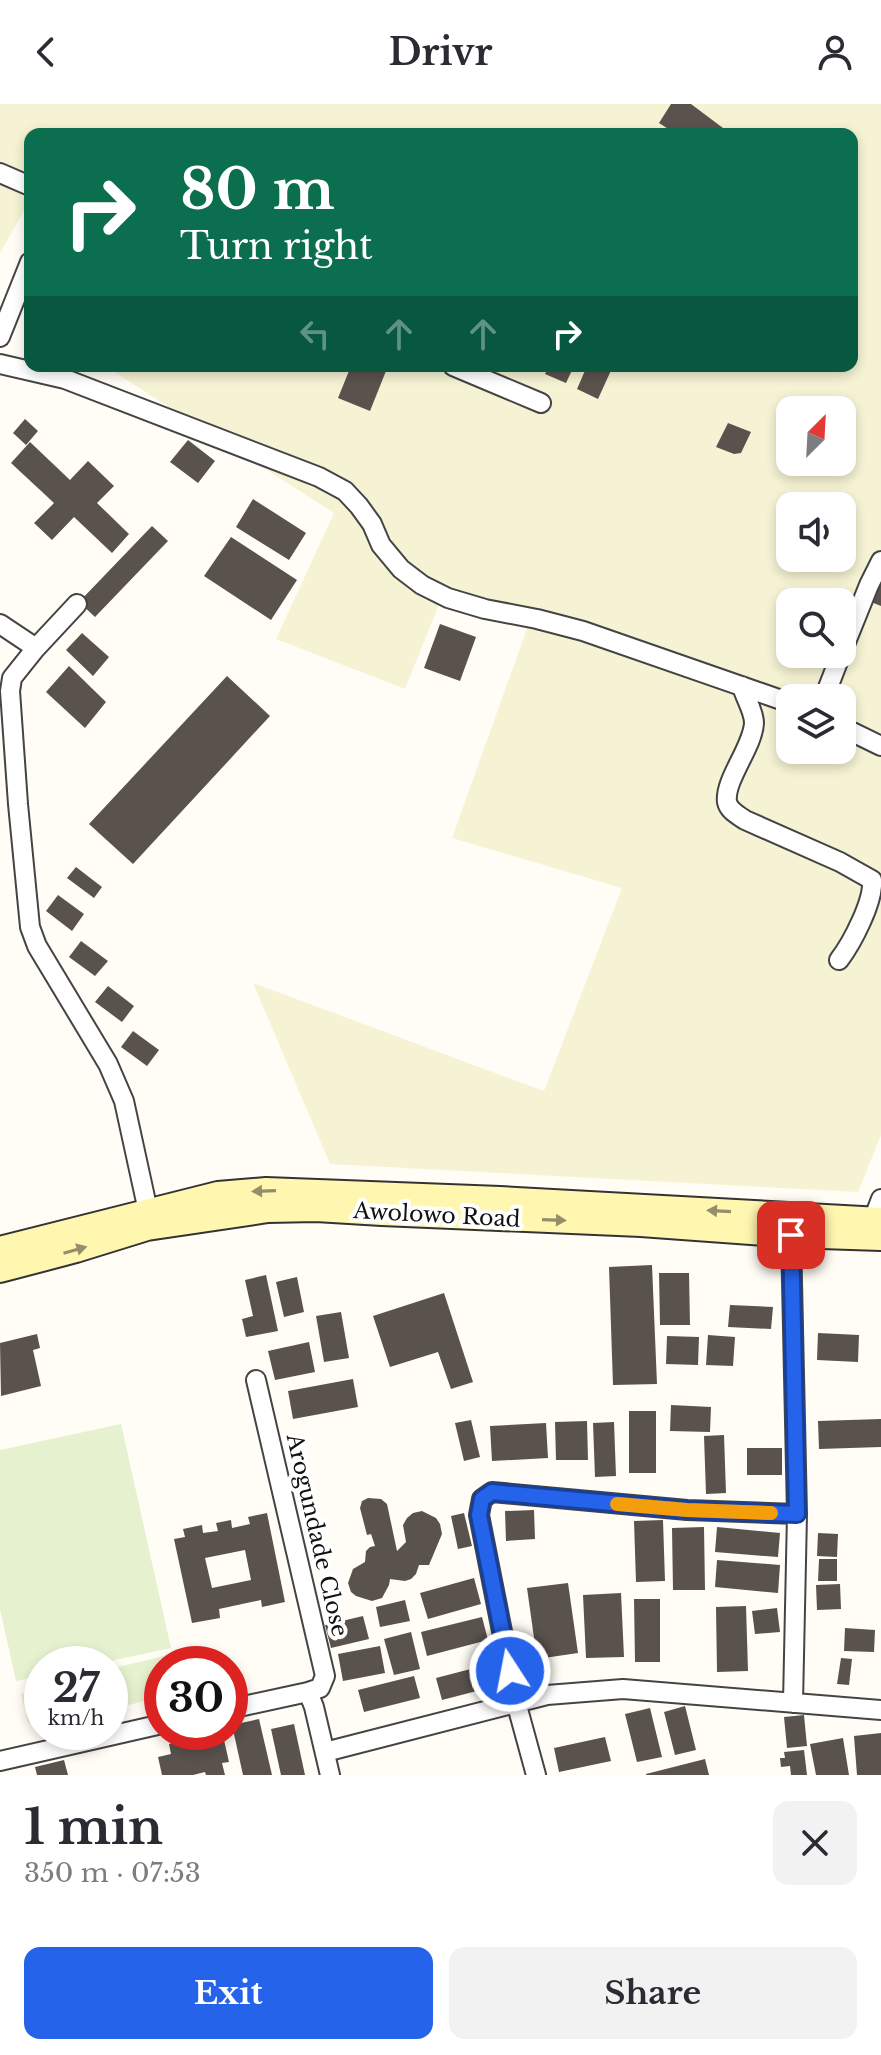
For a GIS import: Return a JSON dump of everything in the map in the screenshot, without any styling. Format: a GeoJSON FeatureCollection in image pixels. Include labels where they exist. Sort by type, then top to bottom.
{"type":"FeatureCollection","features":[{"type":"Feature","properties":{"kind":"main road","name":"Awolowo Road"},"geometry":{"type":"LineString","coordinates":[[0,1249],[218,1194],[266,1190],[879,1219]]}},
{"type":"Feature","properties":{"kind":"main road","name":"Awolowo Road"},"geometry":{"type":"LineString","coordinates":[[0,1270],[147,1228],[268,1210],[316,1209],[641,1224],[791,1235],[879,1219]]}},
{"type":"Feature","properties":{"kind":"street"},"geometry":{"type":"LineString","coordinates":[[0,173],[24,183]]}},
{"type":"Feature","properties":{"kind":"street"},"geometry":{"type":"LineString","coordinates":[[0,337],[24,277]]}},
{"type":"Feature","properties":{"kind":"street"},"geometry":{"type":"LineString","coordinates":[[0,364],[24,370]]}},
{"type":"Feature","properties":{"kind":"street"},"geometry":{"type":"LineString","coordinates":[[35,372],[65,379],[319,477],[345,491],[372,524],[381,545],[401,569],[422,585],[448,598],[583,631],[776,698]]}},
{"type":"Feature","properties":{"kind":"street"},"geometry":{"type":"LineString","coordinates":[[467,372],[541,403]]}},
{"type":"Feature","properties":{"kind":"street"},"geometry":{"type":"LineString","coordinates":[[856,618],[881,561]]}},
{"type":"Feature","properties":{"kind":"street"},"geometry":{"type":"LineString","coordinates":[[77,604],[12,678],[10,691],[30,927],[37,946],[108,1064],[124,1101],[148,1211]]}},
{"type":"Feature","properties":{"kind":"street"},"geometry":{"type":"LineString","coordinates":[[0,624],[36,648]]}},
{"type":"Feature","properties":{"kind":"street"},"geometry":{"type":"LineString","coordinates":[[742,686],[754,725],[730,786],[727,802],[731,810],[745,820],[840,862],[872,880],[873,888],[859,928],[839,960]]}},
{"type":"Feature","properties":{"kind":"street"},"geometry":{"type":"LineString","coordinates":[[856,734],[881,746]]}},
{"type":"Feature","properties":{"kind":"street"},"geometry":{"type":"LineString","coordinates":[[791,1235],[797,1514],[793,1703]]}},
{"type":"Feature","properties":{"kind":"street","name":"Arogundade Close"},"geometry":{"type":"LineString","coordinates":[[256,1380],[325,1676],[320,1688],[308,1692]]}},
{"type":"Feature","properties":{"kind":"street"},"geometry":{"type":"LineString","coordinates":[[536,1775],[516,1702],[479,1515],[482,1499],[492,1492],[687,1510],[797,1514]]}},
{"type":"Feature","properties":{"kind":"street"},"geometry":{"type":"LineString","coordinates":[[325,1752],[547,1695],[623,1689],[881,1710]]}},
{"type":"Feature","properties":{"kind":"street"},"geometry":{"type":"LineString","coordinates":[[248,1705],[308,1692],[330,1775]]}},
{"type":"Feature","properties":{"kind":"street"},"geometry":{"type":"LineString","coordinates":[[0,1761],[144,1728]]}},
{"type":"Feature","properties":{"kind":"shaded area"},"geometry":{"type":"Polygon","coordinates":[[[0,104],[881,104],[881,1135],[858,1192],[330,1164],[253,983],[544,1091],[622,888],[452,838],[529,623],[444,592],[405,689],[276,639],[334,513],[114,372],[858,372],[858,128],[24,128],[24,211],[0,253],[0,104]]]}},
{"type":"Feature","properties":{"kind":"green space"},"geometry":{"type":"Polygon","coordinates":[[[121,1424],[171,1646],[144,1646],[144,1654],[128,1657],[128,1646],[24,1646],[24,1679],[16,1681],[0,1609],[0,1450],[121,1424]]]}},
{"type":"Feature","properties":{"kind":"green space"},"geometry":{"type":"Polygon","coordinates":[[[144,1661],[144,1701],[128,1705],[128,1665],[144,1661]]]}},
{"type":"Feature","properties":{"kind":"building"},"geometry":{"type":"Polygon","coordinates":[[[671,104],[691,104],[723,128],[667,128],[659,123],[671,104]]]}},
{"type":"Feature","properties":{"kind":"building"},"geometry":{"type":"Polygon","coordinates":[[[349,372],[386,372],[370,411],[338,398],[349,372]]]}},
{"type":"Feature","properties":{"kind":"building"},"geometry":{"type":"Polygon","coordinates":[[[546,372],[571,372],[566,383],[546,372]]]}},
{"type":"Feature","properties":{"kind":"building"},"geometry":{"type":"Polygon","coordinates":[[[584,372],[610,372],[598,399],[577,389],[584,372]]]}},
{"type":"Feature","properties":{"kind":"building"},"geometry":{"type":"Polygon","coordinates":[[[25,419],[38,431],[26,445],[13,433],[25,419]]]}},
{"type":"Feature","properties":{"kind":"building"},"geometry":{"type":"Polygon","coordinates":[[[728,423],[751,432],[741,453],[734,454],[716,447],[728,423]]]}},
{"type":"Feature","properties":{"kind":"building"},"geometry":{"type":"Polygon","coordinates":[[[188,440],[215,461],[198,483],[170,462],[188,440]]]}},
{"type":"Feature","properties":{"kind":"building"},"geometry":{"type":"Polygon","coordinates":[[[30,442],[70,480],[88,461],[114,486],[97,503],[129,534],[112,553],[74,517],[52,540],[34,523],[54,503],[11,463],[30,442]]]}},
{"type":"Feature","properties":{"kind":"building"},"geometry":{"type":"Polygon","coordinates":[[[253,499],[306,533],[289,560],[236,527],[253,499]]]}},
{"type":"Feature","properties":{"kind":"building"},"geometry":{"type":"Polygon","coordinates":[[[152,526],[168,541],[95,617],[79,602],[152,526]]]}},
{"type":"Feature","properties":{"kind":"building"},"geometry":{"type":"Polygon","coordinates":[[[231,537],[297,580],[271,620],[204,576],[231,537]]]}},
{"type":"Feature","properties":{"kind":"building"},"geometry":{"type":"Polygon","coordinates":[[[881,577],[881,606],[871,602],[881,577]]]}},
{"type":"Feature","properties":{"kind":"building"},"geometry":{"type":"Polygon","coordinates":[[[440,624],[476,637],[460,681],[424,668],[440,624]]]}},
{"type":"Feature","properties":{"kind":"building"},"geometry":{"type":"Polygon","coordinates":[[[82,633],[109,657],[93,676],[66,650],[82,633]]]}},
{"type":"Feature","properties":{"kind":"building"},"geometry":{"type":"Polygon","coordinates":[[[69,666],[106,702],[85,728],[46,692],[69,666]]]}},
{"type":"Feature","properties":{"kind":"building"},"geometry":{"type":"Polygon","coordinates":[[[227,676],[270,716],[133,864],[89,824],[227,676]]]}},
{"type":"Feature","properties":{"kind":"building"},"geometry":{"type":"Polygon","coordinates":[[[76,867],[102,887],[94,898],[67,878],[76,867]]]}},
{"type":"Feature","properties":{"kind":"building"},"geometry":{"type":"Polygon","coordinates":[[[58,895],[84,914],[72,931],[46,911],[58,895]]]}},
{"type":"Feature","properties":{"kind":"building"},"geometry":{"type":"Polygon","coordinates":[[[81,941],[108,961],[95,976],[69,957],[81,941]]]}},
{"type":"Feature","properties":{"kind":"building"},"geometry":{"type":"Polygon","coordinates":[[[108,986],[134,1006],[122,1022],[95,1002],[108,986]]]}},
{"type":"Feature","properties":{"kind":"building"},"geometry":{"type":"Polygon","coordinates":[[[133,1031],[159,1050],[147,1066],[121,1047],[133,1031]]]}},
{"type":"Feature","properties":{"kind":"building"},"geometry":{"type":"Polygon","coordinates":[[[652,1265],[657,1384],[613,1385],[609,1267],[652,1265]]]}},
{"type":"Feature","properties":{"kind":"building"},"geometry":{"type":"Polygon","coordinates":[[[659,1273],[689,1273],[690,1325],[660,1325],[659,1273]]]}},
{"type":"Feature","properties":{"kind":"building"},"geometry":{"type":"Polygon","coordinates":[[[266,1275],[278,1331],[246,1337],[242,1319],[253,1316],[245,1280],[266,1275]]]}},
{"type":"Feature","properties":{"kind":"building"},"geometry":{"type":"Polygon","coordinates":[[[297,1277],[304,1312],[284,1317],[276,1282],[297,1277]]]}},
{"type":"Feature","properties":{"kind":"building"},"geometry":{"type":"Polygon","coordinates":[[[444,1293],[473,1382],[451,1389],[438,1352],[390,1367],[373,1316],[444,1293]]]}},
{"type":"Feature","properties":{"kind":"building"},"geometry":{"type":"Polygon","coordinates":[[[730,1305],[773,1307],[771,1329],[728,1327],[730,1305]]]}},
{"type":"Feature","properties":{"kind":"building"},"geometry":{"type":"Polygon","coordinates":[[[341,1312],[349,1358],[324,1362],[316,1316],[341,1312]]]}},
{"type":"Feature","properties":{"kind":"building"},"geometry":{"type":"Polygon","coordinates":[[[818,1333],[859,1335],[858,1362],[817,1360],[818,1333]]]}},
{"type":"Feature","properties":{"kind":"building"},"geometry":{"type":"Polygon","coordinates":[[[37,1334],[40,1348],[33,1350],[41,1386],[1,1396],[0,1343],[37,1334]]]}},
{"type":"Feature","properties":{"kind":"building"},"geometry":{"type":"Polygon","coordinates":[[[708,1335],[735,1337],[733,1366],[706,1365],[708,1335]]]}},
{"type":"Feature","properties":{"kind":"building"},"geometry":{"type":"Polygon","coordinates":[[[667,1336],[699,1337],[698,1365],[666,1364],[667,1336]]]}},
{"type":"Feature","properties":{"kind":"building"},"geometry":{"type":"Polygon","coordinates":[[[309,1342],[315,1372],[275,1380],[268,1351],[309,1342]]]}},
{"type":"Feature","properties":{"kind":"building"},"geometry":{"type":"Polygon","coordinates":[[[353,1379],[358,1407],[293,1419],[288,1391],[353,1379]]]}},
{"type":"Feature","properties":{"kind":"building"},"geometry":{"type":"Polygon","coordinates":[[[671,1405],[711,1407],[710,1432],[670,1431],[671,1405]]]}},
{"type":"Feature","properties":{"kind":"building"},"geometry":{"type":"Polygon","coordinates":[[[629,1411],[656,1411],[656,1473],[629,1473],[629,1411]]]}},
{"type":"Feature","properties":{"kind":"building"},"geometry":{"type":"Polygon","coordinates":[[[881,1419],[881,1447],[819,1449],[818,1421],[881,1419]]]}},
{"type":"Feature","properties":{"kind":"building"},"geometry":{"type":"Polygon","coordinates":[[[471,1420],[480,1457],[464,1461],[455,1423],[471,1420]]]}},
{"type":"Feature","properties":{"kind":"building"},"geometry":{"type":"Polygon","coordinates":[[[587,1421],[588,1460],[556,1460],[555,1422],[587,1421]]]}},
{"type":"Feature","properties":{"kind":"building"},"geometry":{"type":"Polygon","coordinates":[[[614,1422],[616,1476],[595,1477],[593,1423],[614,1422]]]}},
{"type":"Feature","properties":{"kind":"building"},"geometry":{"type":"Polygon","coordinates":[[[546,1423],[548,1458],[492,1461],[490,1426],[546,1423]]]}},
{"type":"Feature","properties":{"kind":"building"},"geometry":{"type":"Polygon","coordinates":[[[724,1435],[726,1493],[706,1494],[704,1436],[724,1435]]]}},
{"type":"Feature","properties":{"kind":"building"},"geometry":{"type":"Polygon","coordinates":[[[747,1448],[782,1448],[782,1475],[747,1475],[747,1448]]]}},
{"type":"Feature","properties":{"kind":"building"},"geometry":{"type":"Polygon","coordinates":[[[381,1499],[387,1504],[397,1551],[406,1542],[403,1525],[413,1513],[422,1511],[436,1518],[442,1534],[429,1565],[419,1565],[411,1579],[390,1579],[382,1598],[372,1601],[356,1596],[348,1583],[353,1569],[365,1562],[366,1551],[375,1546],[371,1534],[367,1535],[360,1508],[362,1501],[381,1499]]]}},
{"type":"Feature","properties":{"kind":"building"},"geometry":{"type":"Polygon","coordinates":[[[534,1510],[535,1539],[506,1541],[505,1511],[534,1510]]]}},
{"type":"Feature","properties":{"kind":"building"},"geometry":{"type":"Polygon","coordinates":[[[267,1513],[285,1602],[262,1607],[261,1600],[219,1609],[220,1618],[192,1623],[174,1539],[185,1537],[183,1529],[202,1525],[203,1533],[218,1531],[216,1523],[231,1520],[232,1528],[250,1524],[248,1517],[267,1513]],[[245,1550],[205,1558],[212,1588],[251,1580],[245,1550]]]}},
{"type":"Feature","properties":{"kind":"building"},"geometry":{"type":"Polygon","coordinates":[[[464,1513],[472,1546],[458,1549],[451,1516],[464,1513]]]}},
{"type":"Feature","properties":{"kind":"building"},"geometry":{"type":"Polygon","coordinates":[[[663,1520],[665,1581],[636,1582],[634,1521],[663,1520]]]}},
{"type":"Feature","properties":{"kind":"building"},"geometry":{"type":"Polygon","coordinates":[[[704,1527],[705,1590],[673,1590],[672,1528],[704,1527]]]}},
{"type":"Feature","properties":{"kind":"building"},"geometry":{"type":"Polygon","coordinates":[[[717,1527],[780,1533],[778,1557],[715,1552],[717,1527]]]}},
{"type":"Feature","properties":{"kind":"building"},"geometry":{"type":"Polygon","coordinates":[[[818,1533],[838,1534],[837,1557],[817,1556],[818,1533]]]}},
{"type":"Feature","properties":{"kind":"building"},"geometry":{"type":"Polygon","coordinates":[[[819,1559],[837,1559],[837,1581],[818,1581],[819,1559]]]}},
{"type":"Feature","properties":{"kind":"building"},"geometry":{"type":"Polygon","coordinates":[[[717,1560],[780,1565],[778,1593],[715,1587],[717,1560]]]}},
{"type":"Feature","properties":{"kind":"building"},"geometry":{"type":"Polygon","coordinates":[[[474,1578],[481,1604],[428,1619],[420,1593],[474,1578]]]}},
{"type":"Feature","properties":{"kind":"building"},"geometry":{"type":"Polygon","coordinates":[[[568,1583],[578,1653],[537,1659],[527,1588],[568,1583]]]}},
{"type":"Feature","properties":{"kind":"building"},"geometry":{"type":"Polygon","coordinates":[[[840,1584],[841,1609],[817,1610],[816,1585],[840,1584]]]}},
{"type":"Feature","properties":{"kind":"building"},"geometry":{"type":"Polygon","coordinates":[[[621,1593],[624,1657],[586,1658],[583,1595],[621,1593]]]}},
{"type":"Feature","properties":{"kind":"building"},"geometry":{"type":"Polygon","coordinates":[[[634,1599],[660,1599],[660,1662],[635,1662],[634,1599]]]}},
{"type":"Feature","properties":{"kind":"building"},"geometry":{"type":"Polygon","coordinates":[[[405,1600],[410,1621],[380,1627],[376,1607],[405,1600]]]}},
{"type":"Feature","properties":{"kind":"building"},"geometry":{"type":"Polygon","coordinates":[[[746,1606],[748,1671],[717,1672],[716,1607],[746,1606]]]}},
{"type":"Feature","properties":{"kind":"building"},"geometry":{"type":"Polygon","coordinates":[[[777,1608],[780,1632],[755,1634],[752,1611],[777,1608]]]}},
{"type":"Feature","properties":{"kind":"building"},"geometry":{"type":"Polygon","coordinates":[[[363,1616],[369,1639],[331,1648],[325,1625],[363,1616]]]}},
{"type":"Feature","properties":{"kind":"building"},"geometry":{"type":"Polygon","coordinates":[[[482,1617],[488,1640],[427,1656],[421,1632],[482,1617]]]}},
{"type":"Feature","properties":{"kind":"building"},"geometry":{"type":"Polygon","coordinates":[[[845,1628],[875,1630],[874,1652],[844,1651],[845,1628]]]}},
{"type":"Feature","properties":{"kind":"building"},"geometry":{"type":"Polygon","coordinates":[[[411,1632],[420,1669],[394,1675],[384,1639],[411,1632]]]}},
{"type":"Feature","properties":{"kind":"building"},"geometry":{"type":"Polygon","coordinates":[[[380,1646],[385,1673],[343,1681],[338,1654],[380,1646]]]}},
{"type":"Feature","properties":{"kind":"building"},"geometry":{"type":"Polygon","coordinates":[[[841,1658],[852,1659],[849,1685],[837,1684],[841,1658]]]}},
{"type":"Feature","properties":{"kind":"building"},"geometry":{"type":"Polygon","coordinates":[[[490,1664],[496,1686],[442,1700],[436,1678],[490,1664]]]}},
{"type":"Feature","properties":{"kind":"building"},"geometry":{"type":"Polygon","coordinates":[[[414,1676],[420,1698],[364,1712],[358,1690],[414,1676]]]}},
{"type":"Feature","properties":{"kind":"building"},"geometry":{"type":"Polygon","coordinates":[[[685,1706],[696,1750],[675,1755],[664,1712],[685,1706]]]}},
{"type":"Feature","properties":{"kind":"building"},"geometry":{"type":"Polygon","coordinates":[[[650,1708],[662,1757],[637,1762],[625,1714],[650,1708]]]}},
{"type":"Feature","properties":{"kind":"building"},"geometry":{"type":"Polygon","coordinates":[[[804,1715],[807,1746],[787,1748],[784,1717],[804,1715]]]}},
{"type":"Feature","properties":{"kind":"building"},"geometry":{"type":"Polygon","coordinates":[[[259,1719],[272,1775],[243,1775],[238,1750],[248,1750],[248,1721],[259,1719]]]}},
{"type":"Feature","properties":{"kind":"building"},"geometry":{"type":"Polygon","coordinates":[[[294,1724],[305,1775],[281,1775],[271,1729],[294,1724]]]}},
{"type":"Feature","properties":{"kind":"building"},"geometry":{"type":"Polygon","coordinates":[[[881,1733],[881,1775],[857,1775],[854,1736],[881,1733]]]}},
{"type":"Feature","properties":{"kind":"building"},"geometry":{"type":"Polygon","coordinates":[[[605,1737],[611,1761],[559,1772],[554,1748],[605,1737]]]}},
{"type":"Feature","properties":{"kind":"building"},"geometry":{"type":"Polygon","coordinates":[[[843,1738],[849,1775],[816,1775],[810,1744],[843,1738]]]}},
{"type":"Feature","properties":{"kind":"building"},"geometry":{"type":"Polygon","coordinates":[[[170,1750],[226,1750],[229,1762],[222,1763],[225,1775],[206,1775],[205,1772],[162,1775],[158,1757],[171,1754],[170,1750]]]}},
{"type":"Feature","properties":{"kind":"building"},"geometry":{"type":"Polygon","coordinates":[[[804,1750],[807,1775],[791,1775],[790,1766],[781,1767],[780,1758],[785,1758],[784,1752],[804,1750]]]}},
{"type":"Feature","properties":{"kind":"building"},"geometry":{"type":"Polygon","coordinates":[[[705,1759],[709,1775],[646,1775],[646,1774],[705,1759]]]}},
{"type":"Feature","properties":{"kind":"building"},"geometry":{"type":"Polygon","coordinates":[[[64,1760],[68,1775],[37,1775],[35,1767],[64,1760]]]}},
{"type":"Feature","properties":{"kind":"slow traffic"},"geometry":{"type":"LineString","coordinates":[[617,1504],[771,1513]]}},
{"type":"Feature","properties":{"kind":"route"},"geometry":{"type":"LineString","coordinates":[[510,1671],[479,1515],[482,1499],[492,1492],[687,1510],[797,1514],[791,1235]]}}]}
